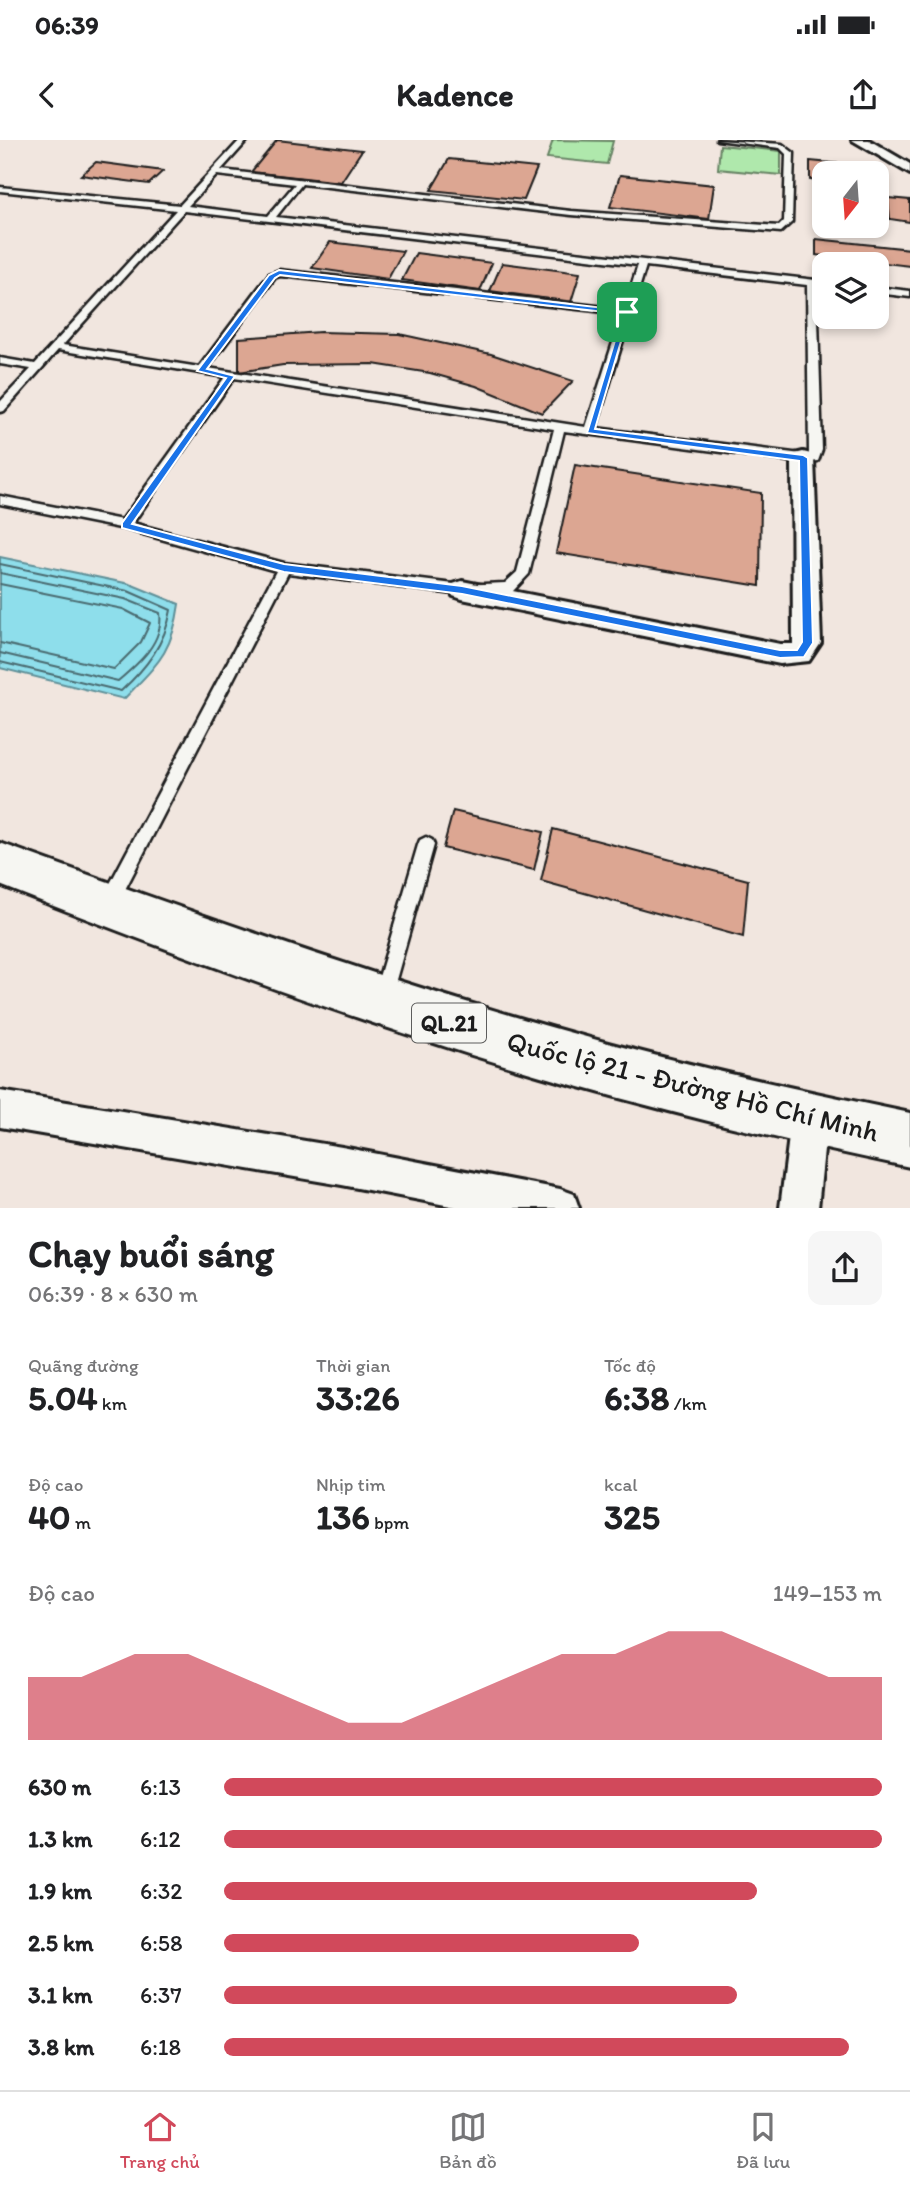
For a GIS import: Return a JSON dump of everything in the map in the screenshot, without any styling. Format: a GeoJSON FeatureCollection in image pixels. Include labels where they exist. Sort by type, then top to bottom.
{"type":"FeatureCollection","features":[{"type":"Feature","properties":{"kind":"highway","name":"Quốc lộ 21 - Đường Hồ Chí Minh"},"geometry":{"type":"LineString","coordinates":[[0,864],[107,905],[381,1002],[546,1052],[809,1121],[910,1140]]}},
{"type":"Feature","properties":{"kind":"street"},"geometry":{"type":"LineString","coordinates":[[859,140],[910,170]]}},
{"type":"Feature","properties":{"kind":"street"},"geometry":{"type":"LineString","coordinates":[[462,590],[780,654],[800,654],[807,643],[803,458]]}},
{"type":"Feature","properties":{"kind":"street"},"geometry":{"type":"LineString","coordinates":[[0,1108],[342,1166],[560,1208]]}},
{"type":"Feature","properties":{"kind":"street"},"geometry":{"type":"LineString","coordinates":[[799,1208],[809,1121]]}},
{"type":"Feature","properties":{"kind":"lane"},"geometry":{"type":"LineString","coordinates":[[0,409],[244,140]]}},
{"type":"Feature","properties":{"kind":"lane"},"geometry":{"type":"LineString","coordinates":[[215,172],[571,213],[781,229],[789,222],[790,153],[782,146],[722,140]]}},
{"type":"Feature","properties":{"kind":"lane"},"geometry":{"type":"LineString","coordinates":[[271,218],[300,182]]}},
{"type":"Feature","properties":{"kind":"lane"},"geometry":{"type":"LineString","coordinates":[[0,189],[812,282]]}},
{"type":"Feature","properties":{"kind":"lane"},"geometry":{"type":"LineString","coordinates":[[590,431],[643,262]]}},
{"type":"Feature","properties":{"kind":"lane"},"geometry":{"type":"LineString","coordinates":[[201,371],[272,276],[279,273],[627,312]]}},
{"type":"Feature","properties":{"kind":"lane"},"geometry":{"type":"LineString","coordinates":[[889,291],[910,294]]}},
{"type":"Feature","properties":{"kind":"lane"},"geometry":{"type":"LineString","coordinates":[[56,347],[560,427],[803,458],[814,457],[817,450],[813,329]]}},
{"type":"Feature","properties":{"kind":"lane"},"geometry":{"type":"LineString","coordinates":[[0,362],[38,367]]}},
{"type":"Feature","properties":{"kind":"lane"},"geometry":{"type":"LineString","coordinates":[[125,525],[231,376]]}},
{"type":"Feature","properties":{"kind":"lane"},"geometry":{"type":"LineString","coordinates":[[0,500],[125,525],[284,568],[462,590],[508,588],[523,574],[560,427]]}},
{"type":"Feature","properties":{"kind":"lane"},"geometry":{"type":"LineString","coordinates":[[107,905],[284,568]]}},
{"type":"Feature","properties":{"kind":"lane"},"geometry":{"type":"LineString","coordinates":[[381,1002],[426,845]]}},
{"type":"Feature","properties":{"kind":"green space"},"geometry":{"type":"Polygon","coordinates":[[[553,140],[613,141],[607,164],[547,158],[553,140]]]}},
{"type":"Feature","properties":{"kind":"green space"},"geometry":{"type":"Polygon","coordinates":[[[720,145],[781,151],[781,175],[718,169],[720,145]]]}},
{"type":"Feature","properties":{"kind":"water"},"geometry":{"type":"Polygon","coordinates":[[[0,557],[130,584],[179,604],[167,647],[154,667],[124,699],[0,668],[0,557]]]}},
{"type":"Feature","properties":{"kind":"building"},"geometry":{"type":"Polygon","coordinates":[[[277,140],[362,150],[341,182],[251,172],[277,140]]]}},
{"type":"Feature","properties":{"kind":"building"},"geometry":{"type":"Polygon","coordinates":[[[449,159],[537,168],[524,200],[431,190],[449,159]]]}},
{"type":"Feature","properties":{"kind":"building"},"geometry":{"type":"Polygon","coordinates":[[[810,161],[812,180],[810,180],[810,161]]]}},
{"type":"Feature","properties":{"kind":"building"},"geometry":{"type":"Polygon","coordinates":[[[96,162],[163,171],[149,184],[81,175],[96,162]]]}},
{"type":"Feature","properties":{"kind":"building"},"geometry":{"type":"Polygon","coordinates":[[[620,175],[714,185],[709,219],[610,207],[620,175]]]}},
{"type":"Feature","properties":{"kind":"building"},"geometry":{"type":"Polygon","coordinates":[[[889,198],[910,200],[910,222],[890,219],[889,198]]]}},
{"type":"Feature","properties":{"kind":"building"},"geometry":{"type":"Polygon","coordinates":[[[816,239],[910,249],[910,266],[889,264],[889,252],[816,252],[816,239]]]}},
{"type":"Feature","properties":{"kind":"building"},"geometry":{"type":"Polygon","coordinates":[[[330,242],[403,251],[388,279],[312,268],[330,242]]]}},
{"type":"Feature","properties":{"kind":"building"},"geometry":{"type":"Polygon","coordinates":[[[416,253],[492,263],[480,291],[402,280],[416,253]]]}},
{"type":"Feature","properties":{"kind":"building"},"geometry":{"type":"Polygon","coordinates":[[[502,263],[580,273],[571,302],[490,291],[502,263]]]}},
{"type":"Feature","properties":{"kind":"building"},"geometry":{"type":"Polygon","coordinates":[[[320,332],[399,334],[491,354],[573,381],[542,413],[476,386],[430,373],[373,364],[283,365],[239,372],[239,338],[320,332]]]}},
{"type":"Feature","properties":{"kind":"building"},"geometry":{"type":"Polygon","coordinates":[[[575,465],[761,493],[760,586],[556,553],[575,465]]]}},
{"type":"Feature","properties":{"kind":"building"},"geometry":{"type":"Polygon","coordinates":[[[453,811],[543,832],[534,870],[443,848],[453,811]]]}},
{"type":"Feature","properties":{"kind":"building"},"geometry":{"type":"Polygon","coordinates":[[[553,829],[748,880],[743,937],[541,881],[553,829]]]}},
{"type":"Feature","properties":{"kind":"route"},"geometry":{"type":"LineString","coordinates":[[279,273],[627,312],[590,431],[803,458],[807,643],[800,654],[780,654],[462,590],[284,568],[125,525],[231,376],[201,371],[272,276],[279,273]]}}]}
